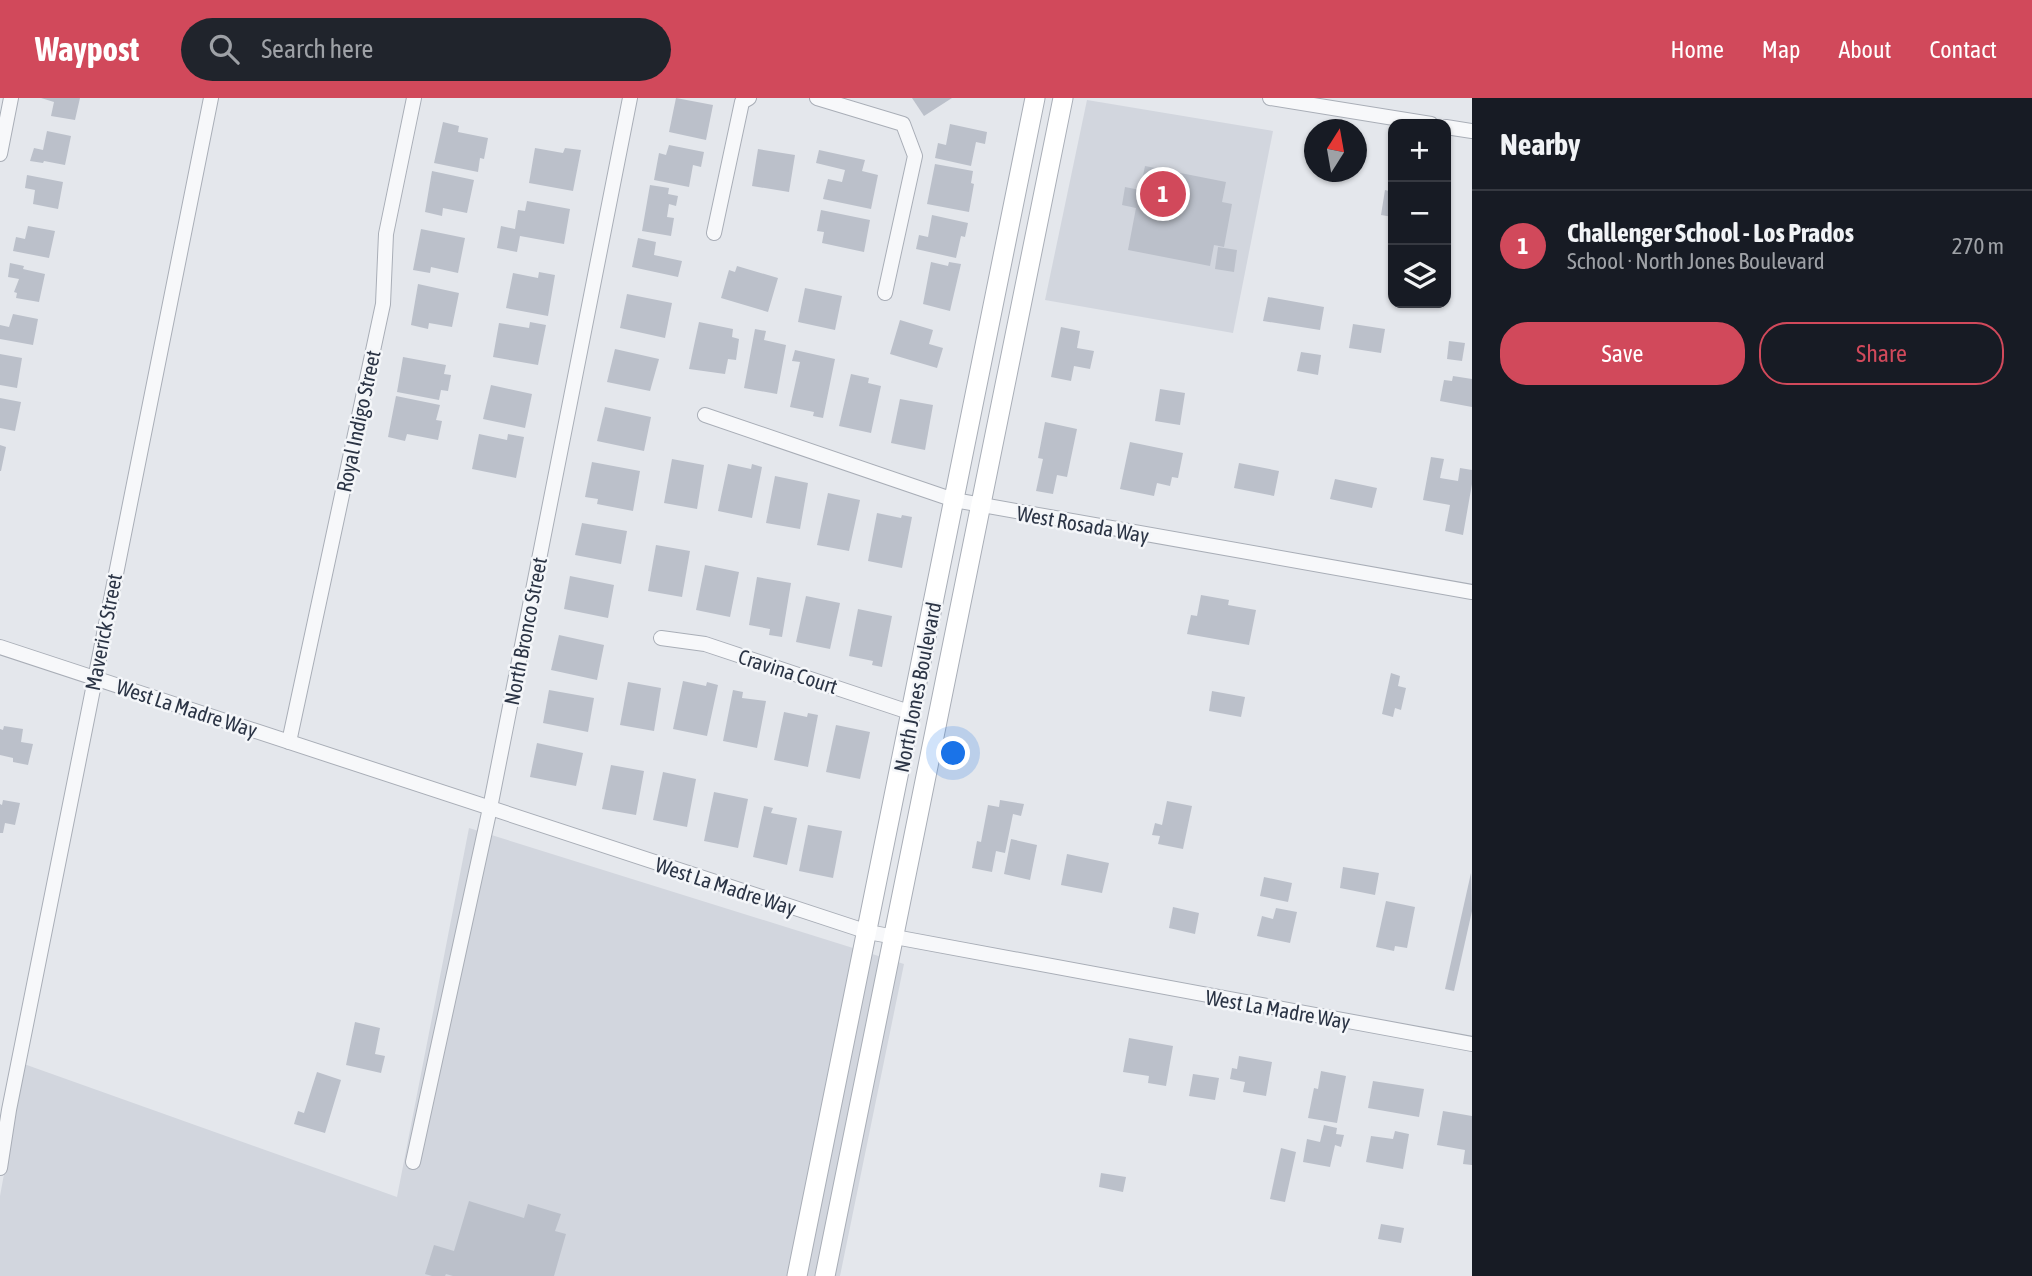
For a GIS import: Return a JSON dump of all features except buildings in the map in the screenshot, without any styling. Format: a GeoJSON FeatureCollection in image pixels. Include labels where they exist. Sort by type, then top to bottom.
{"type":"FeatureCollection","features":[{"type":"Feature","properties":{"kind":"main road","name":"North Jones Boulevard"},"geometry":{"type":"LineString","coordinates":[[797,1276],[1035,98]]}},
{"type":"Feature","properties":{"kind":"main road","name":"North Jones Boulevard"},"geometry":{"type":"LineString","coordinates":[[825,1276],[1063,98]]}},
{"type":"Feature","properties":{"kind":"street"},"geometry":{"type":"LineString","coordinates":[[0,154],[11,98]]}},
{"type":"Feature","properties":{"kind":"street","name":"Maverick Street"},"geometry":{"type":"LineString","coordinates":[[0,1168],[93,677],[211,98]]}},
{"type":"Feature","properties":{"kind":"street","name":"Royal Indigo Street"},"geometry":{"type":"LineString","coordinates":[[289,742],[383,304],[386,234],[414,98]]}},
{"type":"Feature","properties":{"kind":"street","name":"North Bronco Street"},"geometry":{"type":"LineString","coordinates":[[412,1162],[490,808],[630,98]]}},
{"type":"Feature","properties":{"kind":"street"},"geometry":{"type":"LineString","coordinates":[[713,233],[742,102],[749,98]]}},
{"type":"Feature","properties":{"kind":"street"},"geometry":{"type":"LineString","coordinates":[[819,98],[903,124],[915,156],[885,293]]}},
{"type":"Feature","properties":{"kind":"street"},"geometry":{"type":"LineString","coordinates":[[1270,98],[1400,119]]}},
{"type":"Feature","properties":{"kind":"street"},"geometry":{"type":"LineString","coordinates":[[1451,128],[1472,131]]}},
{"type":"Feature","properties":{"kind":"street","name":"West Rosada Way"},"geometry":{"type":"LineString","coordinates":[[705,415],[954,500],[1472,592]]}},
{"type":"Feature","properties":{"kind":"street","name":"Cravina Court"},"geometry":{"type":"LineString","coordinates":[[662,638],[705,644],[912,713]]}},
{"type":"Feature","properties":{"kind":"street","name":"West La Madre Way"},"geometry":{"type":"LineString","coordinates":[[0,647],[868,932],[894,939],[1472,1044]]}},
{"type":"Feature","properties":{"kind":"shaded area"},"geometry":{"type":"Polygon","coordinates":[[[1087,100],[1273,131],[1233,333],[1045,300],[1087,100]]]}},
{"type":"Feature","properties":{"kind":"shaded area"},"geometry":{"type":"Polygon","coordinates":[[[469,828],[904,964],[840,1276],[0,1276],[0,1196],[24,1064],[397,1197],[469,828]]]}},
{"type":"Feature","properties":{"kind":"place","name":"Challenger School - Los Prados"},"geometry":{"type":"Point","coordinates":[1163,194]}}]}
